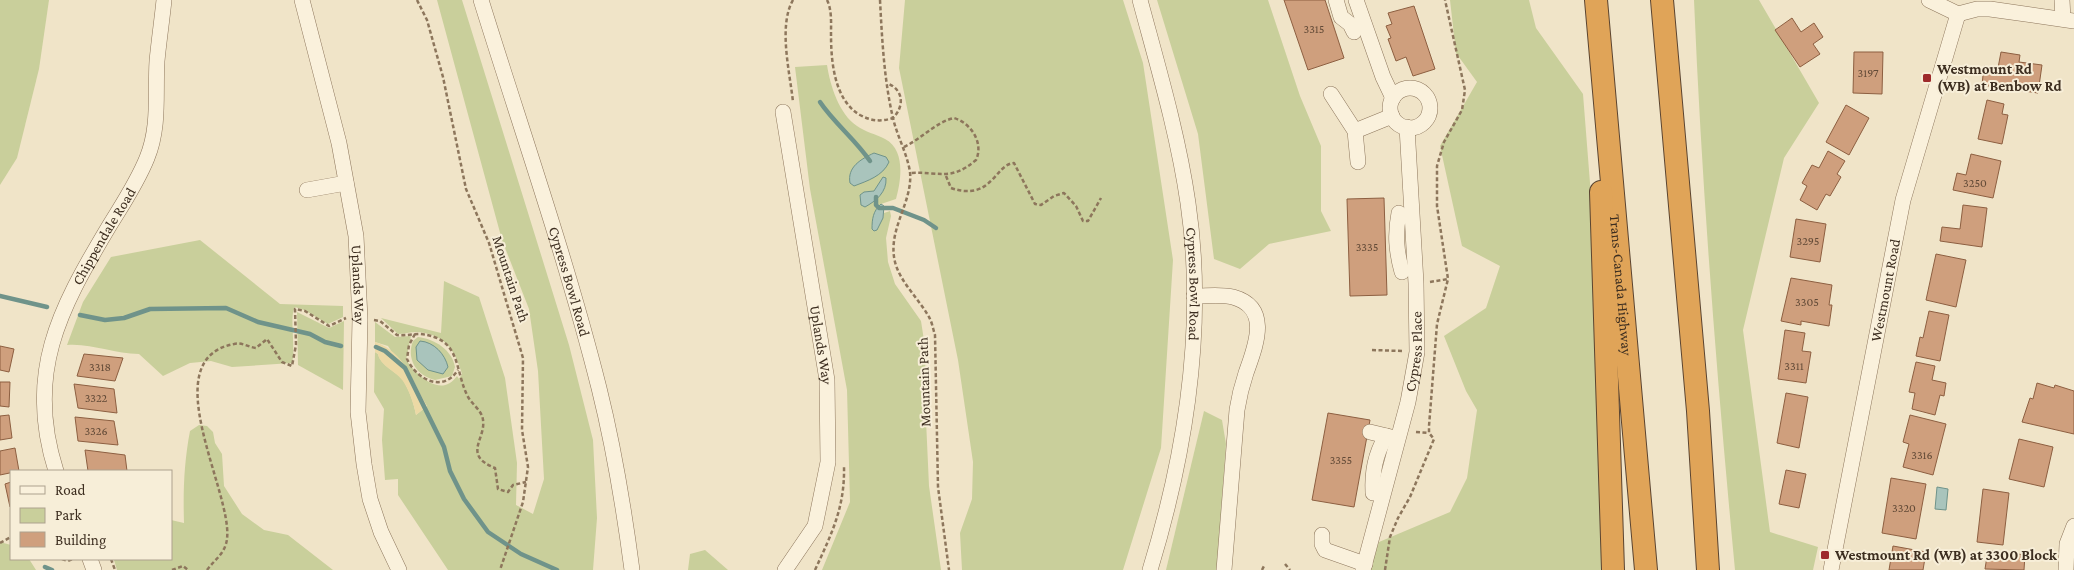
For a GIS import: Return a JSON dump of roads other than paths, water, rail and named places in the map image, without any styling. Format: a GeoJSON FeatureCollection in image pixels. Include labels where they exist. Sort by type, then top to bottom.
{"type":"FeatureCollection","features":[{"type":"Feature","properties":{"kind":"highway","name":"Trans-Canada Highway"},"geometry":{"type":"LineString","coordinates":[[1596,0],[1646,570]]}},
{"type":"Feature","properties":{"kind":"highway"},"geometry":{"type":"LineString","coordinates":[[1662,0],[1699,420],[1708,570]]}},
{"type":"Feature","properties":{"kind":"highway"},"geometry":{"type":"LineString","coordinates":[[1602,64],[1600,232],[1613,570]]}},
{"type":"Feature","properties":{"kind":"street","name":"Chippendale Road"},"geometry":{"type":"LineString","coordinates":[[56,470],[47,435],[45,412],[46,374],[52,340],[76,283],[138,178],[148,157],[156,120],[157,62],[164,0]]}},
{"type":"Feature","properties":{"kind":"street","name":"Uplands Way"},"geometry":{"type":"LineString","coordinates":[[302,0],[339,143],[356,236],[360,318],[360,440],[370,499],[381,532],[399,570]]}},
{"type":"Feature","properties":{"kind":"street","name":"Cypress Bowl Road"},"geometry":{"type":"LineString","coordinates":[[481,0],[581,320],[615,459],[632,570]]}},
{"type":"Feature","properties":{"kind":"street","name":"Cypress Bowl Road"},"geometry":{"type":"LineString","coordinates":[[1140,0],[1168,106],[1188,203],[1194,296],[1194,346],[1178,469],[1150,570]]}},
{"type":"Feature","properties":{"kind":"street"},"geometry":{"type":"LineString","coordinates":[[1336,0],[1341,18],[1350,24],[1383,77],[1393,98]]}},
{"type":"Feature","properties":{"kind":"street"},"geometry":{"type":"LineString","coordinates":[[1354,33],[1356,0]]}},
{"type":"Feature","properties":{"kind":"street"},"geometry":{"type":"LineString","coordinates":[[1929,0],[1939,7],[1958,14],[1972,9],[1990,9],[2068,20],[2062,0]]}},
{"type":"Feature","properties":{"kind":"street","name":"Westmount Road"},"geometry":{"type":"LineString","coordinates":[[1831,570],[1903,200],[1958,14]]}},
{"type":"Feature","properties":{"kind":"street"},"geometry":{"type":"LineString","coordinates":[[1412,88],[1427,98],[1429,109],[1425,120],[1416,127],[1407,127],[1399,124],[1392,116],[1390,110],[1393,98],[1401,90],[1412,88]]}},
{"type":"Feature","properties":{"kind":"street"},"geometry":{"type":"LineString","coordinates":[[1331,94],[1355,130],[1358,162]]}},
{"type":"Feature","properties":{"kind":"street","name":"Uplands Way"},"geometry":{"type":"LineString","coordinates":[[783,112],[827,380],[828,462],[815,526],[785,570]]}},
{"type":"Feature","properties":{"kind":"street"},"geometry":{"type":"LineString","coordinates":[[1355,130],[1392,116]]}},
{"type":"Feature","properties":{"kind":"street","name":"Cypress Place"},"geometry":{"type":"LineString","coordinates":[[1364,567],[1372,493],[1414,376],[1417,352],[1402,272],[1399,212],[1407,127]]}},
{"type":"Feature","properties":{"kind":"street"},"geometry":{"type":"LineString","coordinates":[[307,190],[346,183]]}},
{"type":"Feature","properties":{"kind":"street"},"geometry":{"type":"LineString","coordinates":[[1194,296],[1230,296],[1240,300],[1250,308],[1258,324],[1256,344],[1242,386],[1237,410],[1224,570]]}},
{"type":"Feature","properties":{"kind":"street"},"geometry":{"type":"LineString","coordinates":[[1370,432],[1392,438]]}},
{"type":"Feature","properties":{"kind":"street"},"geometry":{"type":"LineString","coordinates":[[2066,570],[2067,544],[2074,526]]}},
{"type":"Feature","properties":{"kind":"street"},"geometry":{"type":"LineString","coordinates":[[1322,535],[1322,544],[1325,550],[1364,567]]}},
{"type":"Feature","properties":{"kind":"water"},"geometry":{"type":"Polygon","coordinates":[[[874,153],[886,157],[889,162],[886,167],[874,177],[854,186],[850,183],[853,168],[864,158],[874,153]]]}},
{"type":"Feature","properties":{"kind":"water"},"geometry":{"type":"Polygon","coordinates":[[[883,177],[886,178],[886,183],[883,192],[865,207],[861,205],[860,195],[864,192],[874,191],[883,177]]]}},
{"type":"Feature","properties":{"kind":"water"},"geometry":{"type":"Polygon","coordinates":[[[881,204],[884,206],[883,218],[877,230],[874,231],[872,229],[872,222],[876,209],[881,204]]]}},
{"type":"Feature","properties":{"kind":"water"},"geometry":{"type":"Polygon","coordinates":[[[420,341],[434,346],[442,353],[448,367],[443,374],[428,370],[417,360],[416,347],[420,341]]]}},
{"type":"Feature","properties":{"kind":"water"},"geometry":{"type":"Polygon","coordinates":[[[1937,487],[1948,489],[1946,510],[1935,509],[1937,487]]]}},
{"type":"Feature","properties":{"kind":"waterway"},"geometry":{"type":"LineString","coordinates":[[820,102],[870,161]]}},
{"type":"Feature","properties":{"kind":"waterway"},"geometry":{"type":"LineString","coordinates":[[876,197],[876,205],[879,208],[893,208],[924,220],[936,228]]}},
{"type":"Feature","properties":{"kind":"waterway"},"geometry":{"type":"LineString","coordinates":[[0,296],[47,307]]}},
{"type":"Feature","properties":{"kind":"waterway"},"geometry":{"type":"LineString","coordinates":[[80,315],[105,320],[124,318],[150,309],[226,308],[258,322],[310,334],[325,342],[341,346]]}},
{"type":"Feature","properties":{"kind":"waterway"},"geometry":{"type":"LineString","coordinates":[[376,347],[385,351],[405,368],[444,447],[450,471],[464,499],[488,532],[521,554],[557,570]]}},
{"type":"Feature","properties":{"kind":"waterway"},"geometry":{"type":"LineString","coordinates":[[45,567],[52,570]]}},
{"type":"Feature","properties":{"kind":"place","name":"Westmount Rd (WB) at Benbow Rd"},"geometry":{"type":"Point","coordinates":[1927,78]}},
{"type":"Feature","properties":{"kind":"place","name":"Westmount Rd (WB) at 3300 Block"},"geometry":{"type":"Point","coordinates":[1825,555]}}]}
